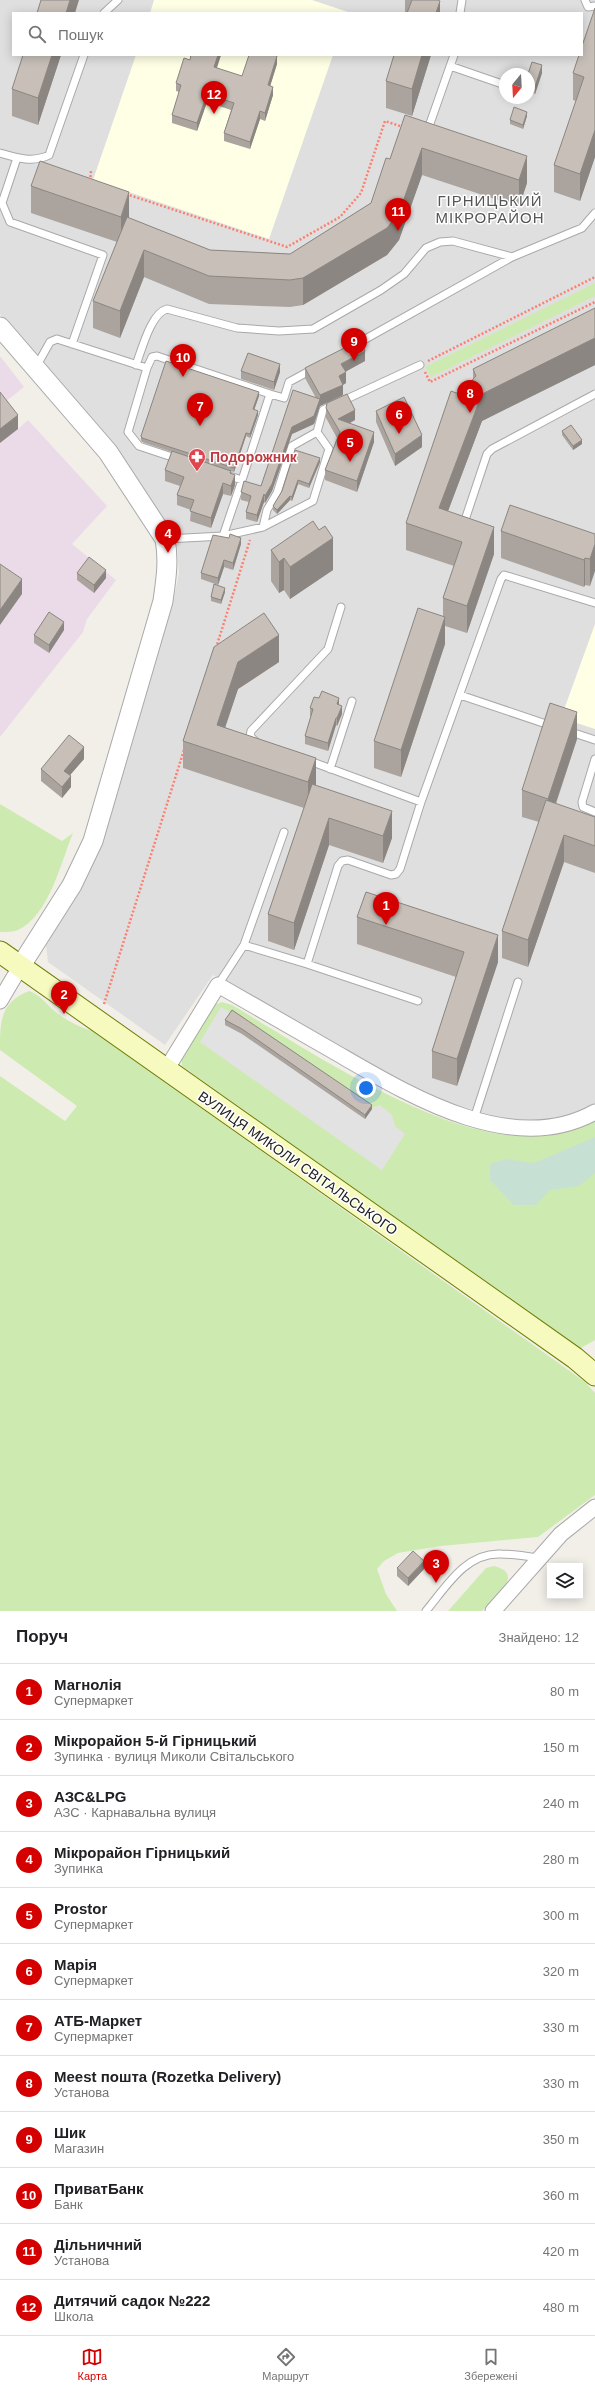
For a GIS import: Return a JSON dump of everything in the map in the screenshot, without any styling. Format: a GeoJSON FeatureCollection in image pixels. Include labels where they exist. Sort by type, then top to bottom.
{"type":"FeatureCollection","features":[{"type":"Feature","properties":{"kind":"main road","name":"ВУЛИЦЯ МИКОЛИ СВІТАЛЬСЬКОГО"},"geometry":{"type":"LineString","coordinates":[[0,952],[575,1358],[595,1375]]}},
{"type":"Feature","properties":{"kind":"street"},"geometry":{"type":"LineString","coordinates":[[0,327],[108,452],[165,539],[168,553],[168,571],[163,601],[93,841],[72,885],[0,1001]]}},
{"type":"Feature","properties":{"kind":"street"},"geometry":{"type":"LineString","coordinates":[[166,1070],[218,985],[407,1093],[474,1119],[494,1124],[525,1128],[552,1128],[585,1118],[595,1112]]}},
{"type":"Feature","properties":{"kind":"street"},"geometry":{"type":"LineString","coordinates":[[493,1611],[538,1558],[561,1534],[595,1507]]}},
{"type":"Feature","properties":{"kind":"lane"},"geometry":{"type":"LineString","coordinates":[[105,12],[118,0]]}},
{"type":"Feature","properties":{"kind":"lane"},"geometry":{"type":"LineString","coordinates":[[460,12],[462,0]]}},
{"type":"Feature","properties":{"kind":"lane"},"geometry":{"type":"LineString","coordinates":[[585,0],[588,7],[595,6]]}},
{"type":"Feature","properties":{"kind":"lane"},"geometry":{"type":"LineString","coordinates":[[0,153],[17,158],[38,160],[49,155],[84,56]]}},
{"type":"Feature","properties":{"kind":"lane"},"geometry":{"type":"LineString","coordinates":[[427,134],[454,56]]}},
{"type":"Feature","properties":{"kind":"lane"},"geometry":{"type":"LineString","coordinates":[[450,66],[499,83]]}},
{"type":"Feature","properties":{"kind":"lane"},"geometry":{"type":"LineString","coordinates":[[17,158],[2,203],[10,222],[103,255],[72,344]]}},
{"type":"Feature","properties":{"kind":"lane"},"geometry":{"type":"LineString","coordinates":[[343,352],[512,256],[582,228],[595,213]]}},
{"type":"Feature","properties":{"kind":"lane"},"geometry":{"type":"LineString","coordinates":[[136,365],[155,317],[160,311],[167,309],[237,328],[279,331],[312,329],[381,290],[404,274],[426,248],[440,242],[453,241],[512,256]]}},
{"type":"Feature","properties":{"kind":"lane"},"geometry":{"type":"LineString","coordinates":[[35,368],[53,339],[147,368]]}},
{"type":"Feature","properties":{"kind":"lane"},"geometry":{"type":"LineString","coordinates":[[183,461],[139,446],[128,432],[147,368],[152,357],[157,356],[284,398],[289,382],[323,363]]}},
{"type":"Feature","properties":{"kind":"lane"},"geometry":{"type":"LineString","coordinates":[[263,527],[267,510],[277,493],[292,446],[316,432],[324,410],[420,365]]}},
{"type":"Feature","properties":{"kind":"lane"},"geometry":{"type":"LineString","coordinates":[[223,536],[270,394]]}},
{"type":"Feature","properties":{"kind":"lane"},"geometry":{"type":"LineString","coordinates":[[462,530],[487,454],[492,448],[595,394]]}},
{"type":"Feature","properties":{"kind":"lane"},"geometry":{"type":"LineString","coordinates":[[165,539],[223,536],[254,530],[263,527],[313,501],[329,449],[316,432]]}},
{"type":"Feature","properties":{"kind":"lane"},"geometry":{"type":"LineString","coordinates":[[220,473],[242,480]]}},
{"type":"Feature","properties":{"kind":"lane"},"geometry":{"type":"LineString","coordinates":[[307,964],[338,866],[342,861],[348,860],[391,875],[396,874],[400,869],[422,802],[501,579],[504,575],[595,603]]}},
{"type":"Feature","properties":{"kind":"lane"},"geometry":{"type":"LineString","coordinates":[[260,743],[254,741],[250,736],[251,731],[328,649],[341,607]]}},
{"type":"Feature","properties":{"kind":"lane"},"geometry":{"type":"LineString","coordinates":[[460,695],[595,740]]}},
{"type":"Feature","properties":{"kind":"lane"},"geometry":{"type":"LineString","coordinates":[[330,768],[352,701]]}},
{"type":"Feature","properties":{"kind":"lane"},"geometry":{"type":"LineString","coordinates":[[302,758],[422,802]]}},
{"type":"Feature","properties":{"kind":"lane"},"geometry":{"type":"LineString","coordinates":[[595,759],[582,802],[583,807],[595,812]]}},
{"type":"Feature","properties":{"kind":"lane"},"geometry":{"type":"LineString","coordinates":[[218,985],[244,945],[284,832]]}},
{"type":"Feature","properties":{"kind":"lane"},"geometry":{"type":"LineString","coordinates":[[244,945],[307,964],[418,1001]]}},
{"type":"Feature","properties":{"kind":"lane"},"geometry":{"type":"LineString","coordinates":[[474,1119],[518,982]]}},
{"type":"Feature","properties":{"kind":"lane"},"geometry":{"type":"LineString","coordinates":[[426,1611],[468,1562],[482,1556],[500,1553],[538,1558]]}},
{"type":"Feature","properties":{"kind":"path"},"geometry":{"type":"LineString","coordinates":[[120,192],[287,247],[340,217],[361,193],[386,121],[427,134]]}},
{"type":"Feature","properties":{"kind":"path"},"geometry":{"type":"LineString","coordinates":[[90,171],[90,182]]}},
{"type":"Feature","properties":{"kind":"path"},"geometry":{"type":"LineString","coordinates":[[595,277],[420,365],[430,382],[595,302]]}},
{"type":"Feature","properties":{"kind":"path"},"geometry":{"type":"LineString","coordinates":[[214,654],[254,530]]}},
{"type":"Feature","properties":{"kind":"path"},"geometry":{"type":"LineString","coordinates":[[98,1022],[186,744]]}},
{"type":"Feature","properties":{"kind":"shaded area","name":"ГІРНИЦЬКИЙ МІКРОРАЙОН"},"geometry":{"type":"Polygon","coordinates":[[[0,0],[595,0],[595,1104],[580,1112],[551,1120],[525,1120],[496,1117],[436,1098],[410,1088],[213,975],[165,1045],[48,962],[46,945],[101,844],[174,598],[179,573],[177,544],[172,532],[115,447],[0,314],[0,0]]]}},
{"type":"Feature","properties":{"kind":"shaded area"},"geometry":{"type":"Polygon","coordinates":[[[154,0],[312,0],[348,12],[150,12],[154,0]]]}},
{"type":"Feature","properties":{"kind":"shaded area"},"geometry":{"type":"Polygon","coordinates":[[[136,56],[333,56],[269,239],[93,180],[136,56]]]}},
{"type":"Feature","properties":{"kind":"shaded area"},"geometry":{"type":"Polygon","coordinates":[[[0,356],[24,387],[0,406],[0,356]]]}},
{"type":"Feature","properties":{"kind":"shaded area"},"geometry":{"type":"Polygon","coordinates":[[[0,407],[18,429],[28,420],[107,506],[72,544],[116,580],[87,619],[83,632],[0,737],[0,407]]]}},
{"type":"Feature","properties":{"kind":"shaded area"},"geometry":{"type":"Polygon","coordinates":[[[595,624],[595,729],[561,718],[595,624]]]}},
{"type":"Feature","properties":{"kind":"shaded area"},"geometry":{"type":"Polygon","coordinates":[[[221,1007],[261,1031],[372,1108],[380,1105],[392,1115],[395,1126],[405,1134],[382,1170],[200,1042],[221,1007]]]}},
{"type":"Feature","properties":{"kind":"shaded area"},"geometry":{"type":"Polygon","coordinates":[[[595,1137],[595,1173],[579,1186],[550,1190],[536,1205],[514,1205],[490,1180],[490,1164],[506,1159],[534,1163],[595,1137]]]}},
{"type":"Feature","properties":{"kind":"green space"},"geometry":{"type":"Polygon","coordinates":[[[595,283],[595,296],[431,377],[425,367],[595,283]]]}},
{"type":"Feature","properties":{"kind":"green space"},"geometry":{"type":"Polygon","coordinates":[[[0,804],[62,841],[73,833],[53,887],[46,901],[29,923],[18,930],[9,932],[0,932],[0,804]]]}},
{"type":"Feature","properties":{"kind":"green space"},"geometry":{"type":"Polygon","coordinates":[[[29,991],[39,996],[66,1019],[76,1025],[93,1031],[585,1382],[595,1393],[595,1495],[538,1537],[441,1546],[398,1553],[384,1561],[377,1569],[386,1594],[397,1611],[0,1611],[0,1076],[65,1121],[77,1106],[0,1050],[0,1031],[7,1007],[12,1001],[29,991]]]}},
{"type":"Feature","properties":{"kind":"green space"},"geometry":{"type":"Polygon","coordinates":[[[222,1002],[232,1005],[335,1066],[374,1087],[413,1106],[452,1122],[490,1132],[534,1136],[570,1130],[595,1119],[595,1340],[579,1349],[182,1066],[181,1056],[214,1005],[222,1002]]]}},
{"type":"Feature","properties":{"kind":"green space"},"geometry":{"type":"Polygon","coordinates":[[[494,1566],[503,1570],[508,1575],[508,1581],[499,1594],[482,1611],[448,1611],[486,1568],[494,1566]]]}},
{"type":"Feature","properties":{"kind":"building"},"geometry":{"type":"Polygon","coordinates":[[[41,0],[70,0],[66,12],[37,12],[41,0]]]}},
{"type":"Feature","properties":{"kind":"building"},"geometry":{"type":"Polygon","coordinates":[[[412,0],[440,1],[436,12],[407,12],[412,0]]]}},
{"type":"Feature","properties":{"kind":"building"},"geometry":{"type":"Polygon","coordinates":[[[595,8],[595,130],[580,174],[554,165],[584,77],[573,73],[579,56],[583,56],[583,43],[595,8]]]}},
{"type":"Feature","properties":{"kind":"building"},"geometry":{"type":"Polygon","coordinates":[[[23,56],[52,56],[38,98],[12,89],[23,56]]]}},
{"type":"Feature","properties":{"kind":"building"},"geometry":{"type":"Polygon","coordinates":[[[191,56],[218,56],[214,67],[242,76],[249,56],[277,56],[268,85],[273,87],[265,113],[260,111],[250,142],[224,133],[234,103],[207,94],[197,123],[172,115],[181,85],[176,83],[184,58],[190,60],[191,56]]]}},
{"type":"Feature","properties":{"kind":"building"},"geometry":{"type":"Polygon","coordinates":[[[394,56],[422,56],[412,89],[386,81],[394,56]]]}},
{"type":"Feature","properties":{"kind":"building"},"geometry":{"type":"Polygon","coordinates":[[[532,62],[542,65],[535,87],[535,68],[530,68],[532,62]]]}},
{"type":"Feature","properties":{"kind":"building"},"geometry":{"type":"Polygon","coordinates":[[[514,107],[527,112],[523,125],[510,120],[514,107]]]}},
{"type":"Feature","properties":{"kind":"building"},"geometry":{"type":"Polygon","coordinates":[[[405,115],[527,156],[519,180],[422,148],[399,213],[387,228],[303,278],[290,280],[209,276],[144,250],[120,311],[93,301],[127,217],[210,250],[290,254],[371,203],[386,158],[390,159],[405,115]]]}},
{"type":"Feature","properties":{"kind":"building"},"geometry":{"type":"Polygon","coordinates":[[[40,161],[129,192],[121,217],[31,186],[40,161]]]}},
{"type":"Feature","properties":{"kind":"building"},"geometry":{"type":"Polygon","coordinates":[[[595,308],[595,338],[482,394],[439,508],[494,527],[467,606],[443,598],[462,542],[406,523],[451,391],[459,394],[476,376],[473,369],[595,308]]]}},
{"type":"Feature","properties":{"kind":"building"},"geometry":{"type":"Polygon","coordinates":[[[360,340],[365,351],[341,364],[346,372],[339,376],[343,385],[320,395],[305,368],[360,340]]]}},
{"type":"Feature","properties":{"kind":"building"},"geometry":{"type":"Polygon","coordinates":[[[248,353],[280,364],[274,382],[241,371],[248,353]]]}},
{"type":"Feature","properties":{"kind":"building"},"geometry":{"type":"Polygon","coordinates":[[[166,361],[259,392],[253,409],[258,411],[250,434],[246,433],[234,468],[142,438],[141,436],[166,361]]]}},
{"type":"Feature","properties":{"kind":"building"},"geometry":{"type":"Polygon","coordinates":[[[293,390],[320,399],[314,416],[292,427],[272,484],[265,496],[264,494],[257,515],[246,512],[251,496],[241,492],[244,481],[261,486],[293,390]]]}},
{"type":"Feature","properties":{"kind":"building"},"geometry":{"type":"Polygon","coordinates":[[[0,392],[18,415],[0,429],[0,392]]]}},
{"type":"Feature","properties":{"kind":"building"},"geometry":{"type":"Polygon","coordinates":[[[347,394],[355,410],[338,419],[374,432],[357,481],[325,470],[340,432],[326,408],[327,403],[347,394]]]}},
{"type":"Feature","properties":{"kind":"building"},"geometry":{"type":"Polygon","coordinates":[[[404,397],[422,435],[395,454],[376,411],[404,397]]]}},
{"type":"Feature","properties":{"kind":"building"},"geometry":{"type":"Polygon","coordinates":[[[571,425],[582,440],[573,446],[562,431],[571,425]]]}},
{"type":"Feature","properties":{"kind":"building"},"geometry":{"type":"Polygon","coordinates":[[[295,450],[320,458],[309,484],[298,480],[292,497],[290,496],[277,510],[273,506],[282,491],[295,450]]]}},
{"type":"Feature","properties":{"kind":"building"},"geometry":{"type":"Polygon","coordinates":[[[172,451],[231,471],[230,473],[235,475],[231,486],[223,483],[211,518],[190,511],[194,500],[177,495],[184,477],[165,470],[172,451]]]}},
{"type":"Feature","properties":{"kind":"building"},"geometry":{"type":"Polygon","coordinates":[[[510,505],[595,534],[595,544],[590,559],[585,558],[584,560],[501,531],[510,505]]]}},
{"type":"Feature","properties":{"kind":"building"},"geometry":{"type":"Polygon","coordinates":[[[313,521],[319,530],[325,526],[333,538],[290,567],[284,558],[279,562],[271,550],[313,521]]]}},
{"type":"Feature","properties":{"kind":"building"},"geometry":{"type":"Polygon","coordinates":[[[230,534],[241,538],[233,563],[224,560],[218,578],[201,573],[213,535],[229,538],[230,534]]]}},
{"type":"Feature","properties":{"kind":"building"},"geometry":{"type":"Polygon","coordinates":[[[89,557],[106,570],[94,585],[77,573],[89,557]]]}},
{"type":"Feature","properties":{"kind":"building"},"geometry":{"type":"Polygon","coordinates":[[[0,564],[22,579],[0,610],[0,564]]]}},
{"type":"Feature","properties":{"kind":"building"},"geometry":{"type":"Polygon","coordinates":[[[214,584],[225,588],[221,600],[211,597],[214,584]]]}},
{"type":"Feature","properties":{"kind":"building"},"geometry":{"type":"Polygon","coordinates":[[[418,608],[445,617],[401,750],[374,741],[418,608]]]}},
{"type":"Feature","properties":{"kind":"building"},"geometry":{"type":"Polygon","coordinates":[[[49,612],[64,622],[49,645],[34,635],[49,612]]]}},
{"type":"Feature","properties":{"kind":"building"},"geometry":{"type":"Polygon","coordinates":[[[264,613],[279,635],[238,662],[217,725],[316,758],[308,782],[183,741],[214,647],[264,613]]]}},
{"type":"Feature","properties":{"kind":"building"},"geometry":{"type":"Polygon","coordinates":[[[322,691],[339,698],[337,704],[342,706],[336,718],[328,743],[305,736],[313,709],[310,708],[314,697],[319,698],[322,691]]]}},
{"type":"Feature","properties":{"kind":"building"},"geometry":{"type":"Polygon","coordinates":[[[550,703],[577,712],[548,799],[522,790],[550,703]]]}},
{"type":"Feature","properties":{"kind":"building"},"geometry":{"type":"Polygon","coordinates":[[[69,735],[84,747],[64,771],[71,776],[62,787],[41,769],[69,735]]]}},
{"type":"Feature","properties":{"kind":"building"},"geometry":{"type":"Polygon","coordinates":[[[312,784],[392,811],[383,836],[329,818],[294,923],[268,914],[312,784]]]}},
{"type":"Feature","properties":{"kind":"building"},"geometry":{"type":"Polygon","coordinates":[[[546,800],[595,817],[595,846],[564,835],[528,940],[502,931],[546,800]]]}},
{"type":"Feature","properties":{"kind":"building"},"geometry":{"type":"Polygon","coordinates":[[[366,892],[498,935],[457,1059],[432,1051],[464,952],[357,917],[366,892]]]}},
{"type":"Feature","properties":{"kind":"building"},"geometry":{"type":"Polygon","coordinates":[[[232,1010],[372,1105],[365,1115],[242,1029],[225,1020],[232,1010]]]}},
{"type":"Feature","properties":{"kind":"building"},"geometry":{"type":"Polygon","coordinates":[[[413,1551],[424,1561],[408,1578],[397,1568],[413,1551]]]}},
{"type":"Feature","properties":{"kind":"place","name":"Дитячий садок №222"},"geometry":{"type":"Point","coordinates":[214,114]}},
{"type":"Feature","properties":{"kind":"place","name":"Дільничний"},"geometry":{"type":"Point","coordinates":[398,231]}},
{"type":"Feature","properties":{"kind":"place","name":"Шик"},"geometry":{"type":"Point","coordinates":[354,361]}},
{"type":"Feature","properties":{"kind":"place","name":"ПриватБанк"},"geometry":{"type":"Point","coordinates":[183,377]}},
{"type":"Feature","properties":{"kind":"place","name":"Meest пошта (Rozetka Delivery)"},"geometry":{"type":"Point","coordinates":[470,413]}},
{"type":"Feature","properties":{"kind":"place","name":"АТБ-Маркет"},"geometry":{"type":"Point","coordinates":[200,426]}},
{"type":"Feature","properties":{"kind":"place","name":"Марія"},"geometry":{"type":"Point","coordinates":[399,434]}},
{"type":"Feature","properties":{"kind":"place","name":"Prostor"},"geometry":{"type":"Point","coordinates":[350,462]}},
{"type":"Feature","properties":{"kind":"place","name":"Подорожник"},"geometry":{"type":"Point","coordinates":[197,472]}},
{"type":"Feature","properties":{"kind":"place","name":"Мiкрорайон Гiрницький"},"geometry":{"type":"Point","coordinates":[168,553]}},
{"type":"Feature","properties":{"kind":"place","name":"Магнолія"},"geometry":{"type":"Point","coordinates":[386,925]}},
{"type":"Feature","properties":{"kind":"place","name":"Мiкрорайон 5-й Гiрницький"},"geometry":{"type":"Point","coordinates":[64,1014]}},
{"type":"Feature","properties":{"kind":"place","name":"АЗС&LPG"},"geometry":{"type":"Point","coordinates":[436,1583]}},
{"type":"Feature","properties":{"kind":"district","name":"ГІРНИЦЬКИЙ МІКРОРАЙОН"},"geometry":{"type":"Point","coordinates":[490,210]}}]}
